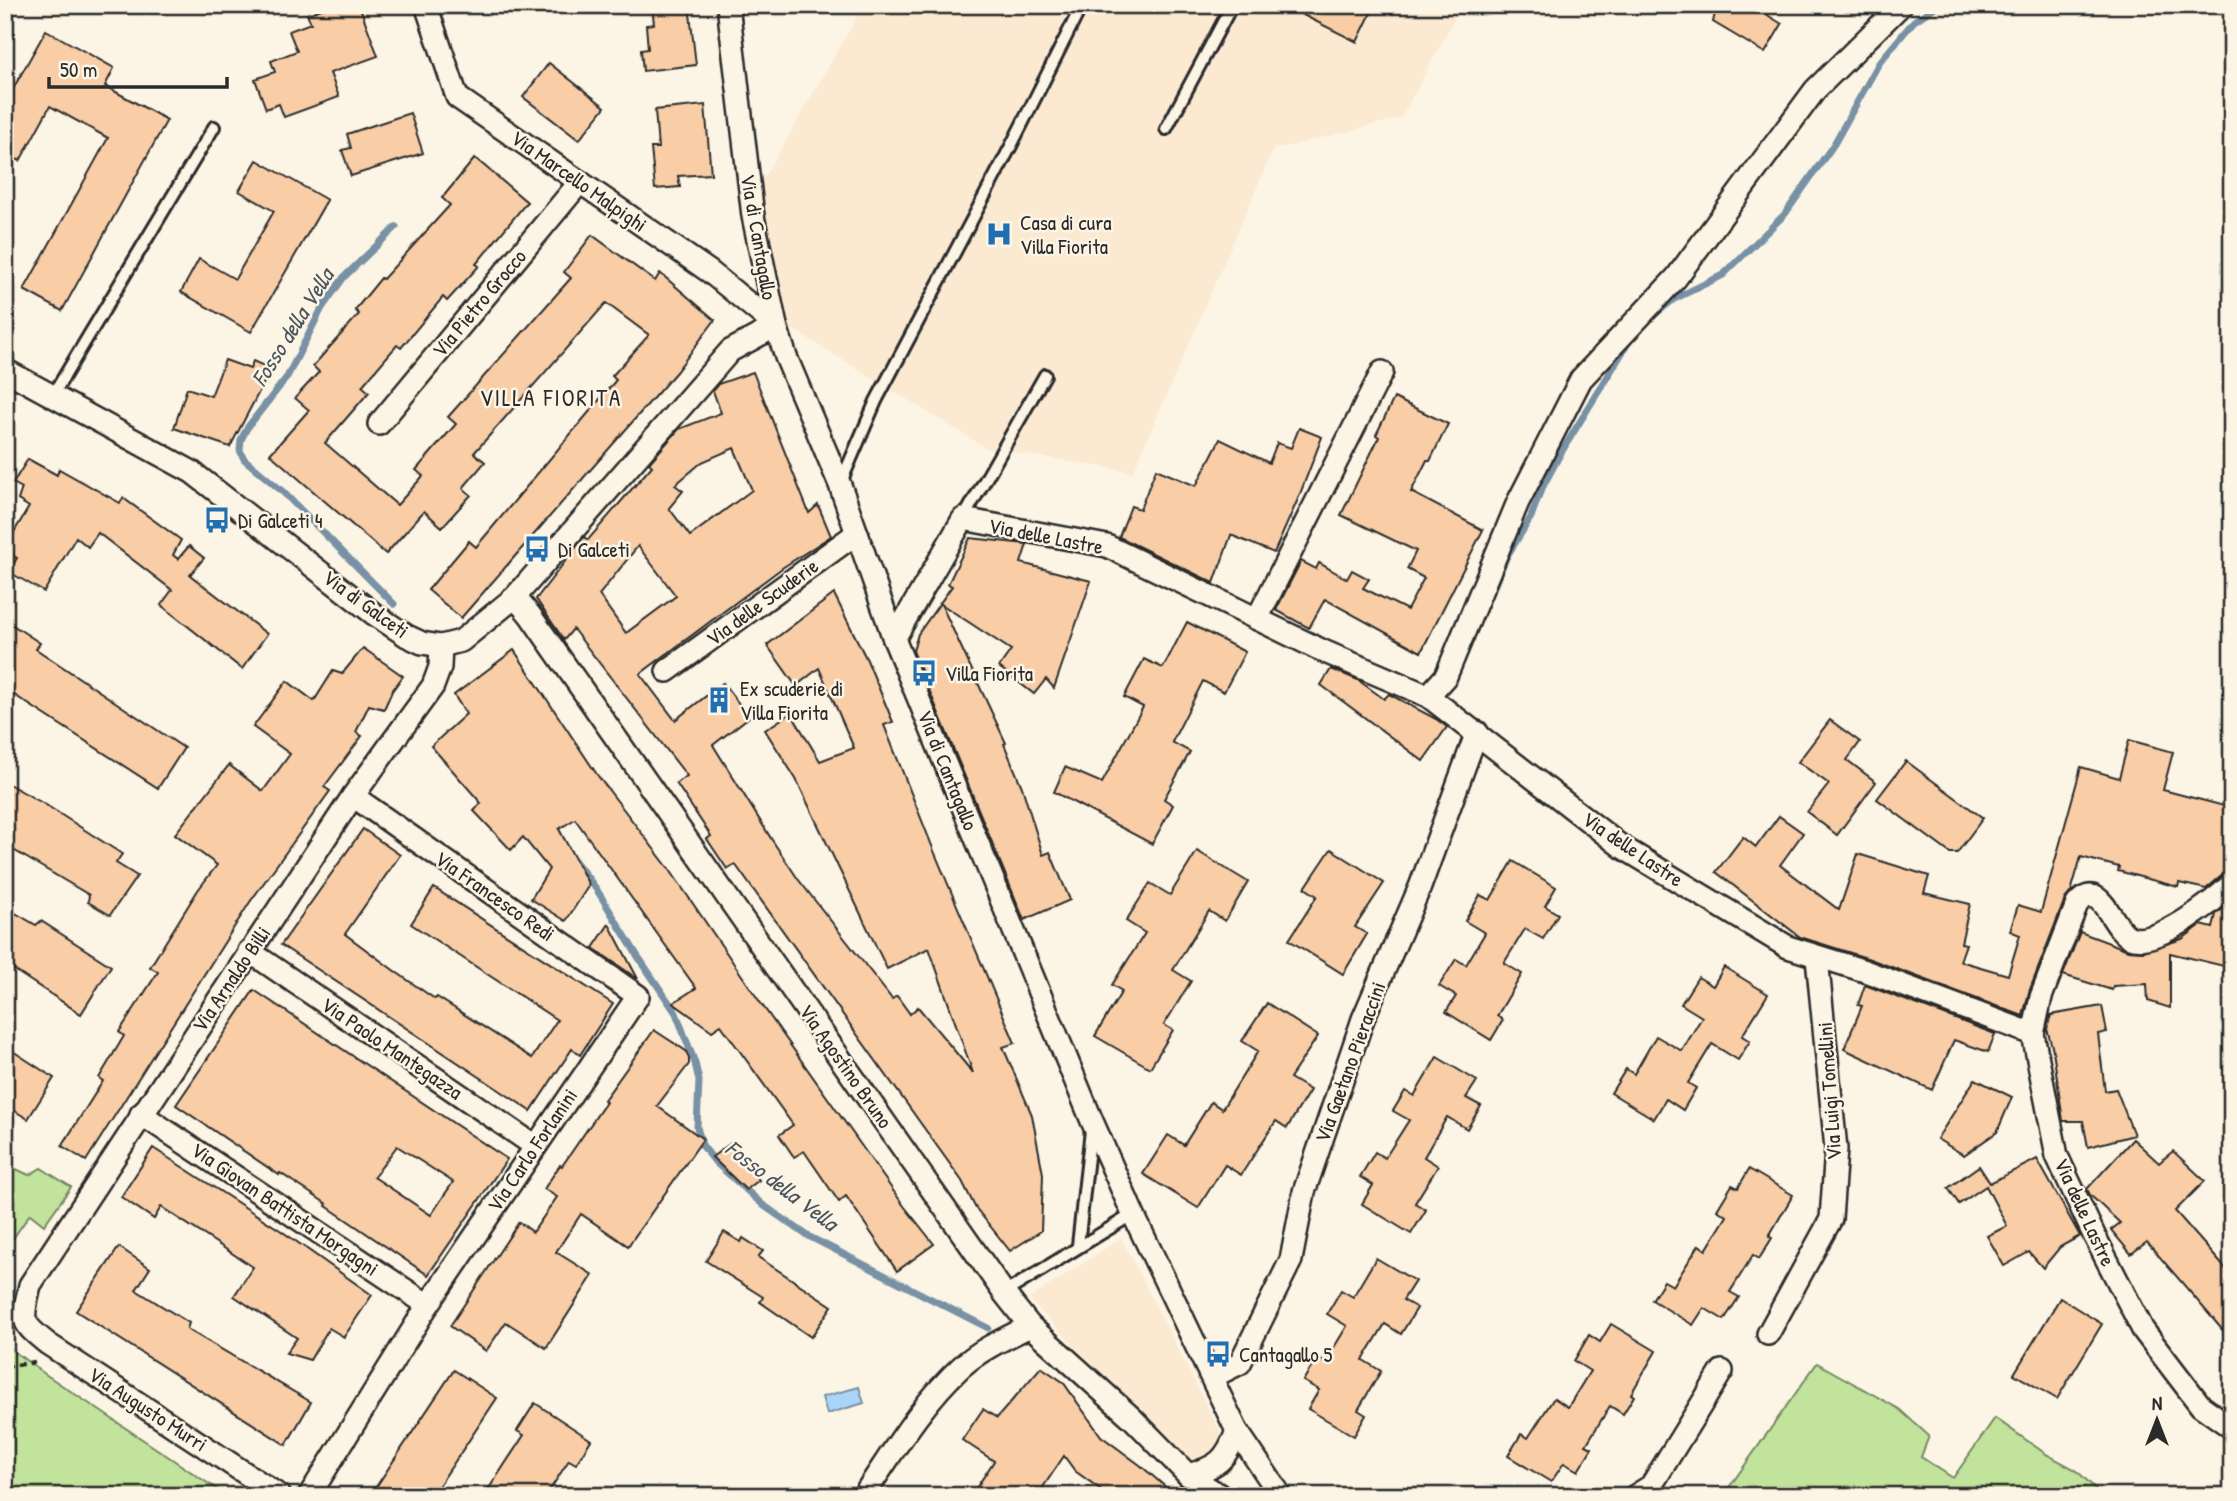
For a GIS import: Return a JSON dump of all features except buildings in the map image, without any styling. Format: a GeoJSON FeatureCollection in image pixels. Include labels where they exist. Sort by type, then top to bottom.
{"type":"FeatureCollection","features":[{"type":"Feature","properties":{"kind":"street","name":"Via Marcello Malpighi"},"geometry":{"type":"LineString","coordinates":[[426,5],[457,97],[710,272],[776,326]]}},
{"type":"Feature","properties":{"kind":"street","name":"Via di Cantagallo"},"geometry":{"type":"LineString","coordinates":[[728,5],[753,216],[776,326],[786,357],[840,485],[894,639],[1092,1121],[1133,1214],[1237,1431],[1281,1496]]}},
{"type":"Feature","properties":{"kind":"street"},"geometry":{"type":"LineString","coordinates":[[1428,696],[1446,676],[1518,502],[1581,379],[1676,278],[1815,90],[1901,5]]}},
{"type":"Feature","properties":{"kind":"street","name":"Via Pietro Grocco"},"geometry":{"type":"LineString","coordinates":[[379,425],[580,182]]}},
{"type":"Feature","properties":{"kind":"street"},"geometry":{"type":"LineString","coordinates":[[441,646],[461,641],[514,597],[730,351],[776,326]]}},
{"type":"Feature","properties":{"kind":"street","name":"Via di Galceti"},"geometry":{"type":"LineString","coordinates":[[5,370],[192,472],[374,614],[407,636],[422,643],[441,646]]}},
{"type":"Feature","properties":{"kind":"street"},"geometry":{"type":"LineString","coordinates":[[1257,619],[1382,372]]}},
{"type":"Feature","properties":{"kind":"street","name":"Via delle Lastre"},"geometry":{"type":"LineString","coordinates":[[894,639],[963,519],[1107,546],[1323,651],[1428,696],[1622,847],[1788,947],[1865,971],[2033,1034],[2057,1156],[2094,1235],[2143,1330],[2202,1406],[2232,1428]]}},
{"type":"Feature","properties":{"kind":"street","name":"Via delle Scuderie"},"geometry":{"type":"LineString","coordinates":[[667,671],[857,533]]}},
{"type":"Feature","properties":{"kind":"street","name":"Via Agostino Bruno"},"geometry":{"type":"LineString","coordinates":[[514,597],[538,626],[1004,1293],[1030,1326],[1132,1418],[1188,1475],[1221,1496]]}},
{"type":"Feature","properties":{"kind":"street","name":"Via Arnaldo Billi"},"geometry":{"type":"LineString","coordinates":[[23,1315],[30,1284],[353,796],[433,686],[440,667],[441,646]]}},
{"type":"Feature","properties":{"kind":"street","name":"Via Gaetano Pieraccini"},"geometry":{"type":"LineString","coordinates":[[1212,1377],[1240,1363],[1291,1260],[1304,1192],[1363,1019],[1420,887],[1476,732]]}},
{"type":"Feature","properties":{"kind":"street","name":"Via Francesco Redi"},"geometry":{"type":"LineString","coordinates":[[353,796],[638,996]]}},
{"type":"Feature","properties":{"kind":"street"},"geometry":{"type":"LineString","coordinates":[[2033,1034],[2041,997],[2077,904],[2082,898],[2089,895],[2098,898],[2122,930],[2130,937],[2141,938],[2157,936],[2179,923],[2216,899],[2232,884]]}},
{"type":"Feature","properties":{"kind":"street","name":"Via Paolo Mantegazza"},"geometry":{"type":"LineString","coordinates":[[249,951],[534,1146]]}},
{"type":"Feature","properties":{"kind":"street","name":"Via Luigi Tomellini"},"geometry":{"type":"LineString","coordinates":[[1768,1334],[1831,1219],[1836,1149],[1817,958]]}},
{"type":"Feature","properties":{"kind":"street","name":"Via Carlo Forlanini"},"geometry":{"type":"LineString","coordinates":[[309,1496],[428,1305],[638,996]]}},
{"type":"Feature","properties":{"kind":"street","name":"Via Giovan Battista Morgagni"},"geometry":{"type":"LineString","coordinates":[[141,1114],[428,1305]]}},
{"type":"Feature","properties":{"kind":"street","name":"Via Augusto Murri"},"geometry":{"type":"LineString","coordinates":[[23,1315],[27,1327],[48,1344],[280,1496]]}},
{"type":"Feature","properties":{"kind":"street"},"geometry":{"type":"LineString","coordinates":[[863,1496],[916,1418],[961,1367],[996,1342],[1030,1326]]}},
{"type":"Feature","properties":{"kind":"street"},"geometry":{"type":"LineString","coordinates":[[1635,1496],[1651,1486],[1723,1371]]}},
{"type":"Feature","properties":{"kind":"street"},"geometry":{"type":"LineString","coordinates":[[1188,1475],[1207,1470],[1224,1459],[1237,1431]]}},
{"type":"Feature","properties":{"kind":"lane"},"geometry":{"type":"LineString","coordinates":[[840,485],[876,401],[1082,5]]}},
{"type":"Feature","properties":{"kind":"lane"},"geometry":{"type":"LineString","coordinates":[[1166,129],[1232,5]]}},
{"type":"Feature","properties":{"kind":"lane"},"geometry":{"type":"LineString","coordinates":[[53,395],[214,127]]}},
{"type":"Feature","properties":{"kind":"lane"},"geometry":{"type":"LineString","coordinates":[[963,519],[1045,376]]}},
{"type":"Feature","properties":{"kind":"lane"},"geometry":{"type":"LineString","coordinates":[[1078,1245],[1092,1121]]}},
{"type":"Feature","properties":{"kind":"lane"},"geometry":{"type":"LineString","coordinates":[[1004,1293],[1078,1245],[1133,1214]]}},
{"type":"Feature","properties":{"kind":"shaded area","name":"Casa di cura Villa Fiorita"},"geometry":{"type":"Polygon","coordinates":[[[864,5],[1462,5],[1401,118],[1273,150],[1133,472],[986,448],[786,325],[752,199],[864,5]]]}},
{"type":"Feature","properties":{"kind":"shaded area"},"geometry":{"type":"Polygon","coordinates":[[[1121,1238],[1225,1441],[1194,1462],[1137,1411],[1029,1299],[1121,1238]]]}},
{"type":"Feature","properties":{"kind":"green space"},"geometry":{"type":"Polygon","coordinates":[[[5,1164],[29,1175],[41,1168],[71,1187],[44,1225],[30,1214],[5,1250],[5,1164]]]}},
{"type":"Feature","properties":{"kind":"green space"},"geometry":{"type":"Polygon","coordinates":[[[5,1340],[8,1347],[42,1372],[227,1496],[5,1496],[5,1340]]]}},
{"type":"Feature","properties":{"kind":"green space"},"geometry":{"type":"Polygon","coordinates":[[[1817,1363],[1899,1409],[1929,1436],[1921,1457],[1953,1478],[1995,1418],[2046,1454],[2076,1470],[2103,1496],[1723,1496],[1817,1363]]]}},
{"type":"Feature","properties":{"kind":"water"},"geometry":{"type":"Polygon","coordinates":[[[859,1387],[864,1403],[827,1414],[822,1397],[859,1387]]]}},
{"type":"Feature","properties":{"kind":"waterway"},"geometry":{"type":"LineString","coordinates":[[1653,316],[1674,299],[1723,275],[1785,214],[1834,144],[1879,63],[1914,21],[1938,5]]}},
{"type":"Feature","properties":{"kind":"waterway","name":"Fosso della Vella"},"geometry":{"type":"LineString","coordinates":[[394,604],[282,491],[244,459],[240,450],[247,428],[287,377],[322,308],[344,277],[396,227]]}},
{"type":"Feature","properties":{"kind":"waterway"},"geometry":{"type":"LineString","coordinates":[[1493,589],[1507,556],[1531,517],[1540,492],[1559,456],[1630,340]]}},
{"type":"Feature","properties":{"kind":"waterway","name":"Fosso della Vella"},"geometry":{"type":"LineString","coordinates":[[571,856],[597,890],[676,1013],[699,1081],[697,1127],[702,1145],[716,1163],[763,1205],[808,1236],[988,1328]]}},
{"type":"Feature","properties":{"kind":"place","name":"Casa di cura Villa Fiorita"},"geometry":{"type":"Point","coordinates":[999,234]}},
{"type":"Feature","properties":{"kind":"place","name":"Di Galceti 4"},"geometry":{"type":"Point","coordinates":[217,520]}},
{"type":"Feature","properties":{"kind":"place","name":"Di Galceti"},"geometry":{"type":"Point","coordinates":[537,549]}},
{"type":"Feature","properties":{"kind":"place","name":"Villa Fiorita"},"geometry":{"type":"Point","coordinates":[924,673]}},
{"type":"Feature","properties":{"kind":"place","name":"Ex scuderie di Villa Fiorita"},"geometry":{"type":"Point","coordinates":[719,700]}},
{"type":"Feature","properties":{"kind":"place","name":"Cantagallo 5"},"geometry":{"type":"Point","coordinates":[1218,1354]}},
{"type":"Feature","properties":{"kind":"district","name":"VILLA FIORITA"},"geometry":{"type":"Point","coordinates":[551,397]}}]}
